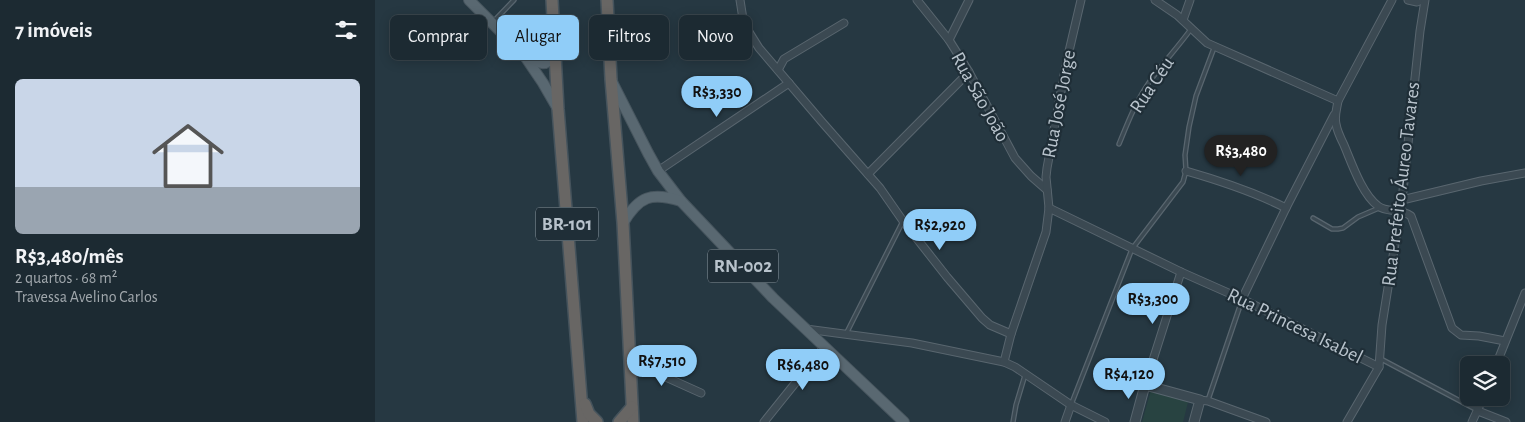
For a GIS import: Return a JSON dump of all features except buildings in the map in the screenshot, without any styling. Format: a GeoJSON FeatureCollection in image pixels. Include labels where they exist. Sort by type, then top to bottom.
{"type":"FeatureCollection","features":[{"type":"Feature","properties":{"kind":"highway","name":"BR-101"},"geometry":{"type":"LineString","coordinates":[[552,0],[553,15]]}},
{"type":"Feature","properties":{"kind":"highway","name":"BR-101"},"geometry":{"type":"LineString","coordinates":[[607,0],[611,79],[623,223],[633,422]]}},
{"type":"Feature","properties":{"kind":"highway","name":"BR-101"},"geometry":{"type":"LineString","coordinates":[[555,60],[583,422]]}},
{"type":"Feature","properties":{"kind":"highway"},"geometry":{"type":"LineString","coordinates":[[581,395],[589,414],[597,422]]}},
{"type":"Feature","properties":{"kind":"highway"},"geometry":{"type":"LineString","coordinates":[[619,422],[633,407]]}},
{"type":"Feature","properties":{"kind":"main road"},"geometry":{"type":"LineString","coordinates":[[473,1],[497,28]]}},
{"type":"Feature","properties":{"kind":"main road"},"geometry":{"type":"LineString","coordinates":[[527,60],[558,109]]}},
{"type":"Feature","properties":{"kind":"main road"},"geometry":{"type":"LineString","coordinates":[[533,60],[543,64],[550,60]]}},
{"type":"Feature","properties":{"kind":"main road","name":"RN-002"},"geometry":{"type":"LineString","coordinates":[[611,79],[628,115],[659,170],[681,201],[773,298],[904,422]]}},
{"type":"Feature","properties":{"kind":"main road"},"geometry":{"type":"LineString","coordinates":[[623,223],[635,205],[643,200],[662,196],[681,201]]}},
{"type":"Feature","properties":{"kind":"street"},"geometry":{"type":"LineString","coordinates":[[740,0],[743,19],[759,48],[880,188],[903,221],[982,318],[990,325],[1011,334]]}},
{"type":"Feature","properties":{"kind":"street","name":"Rua São João"},"geometry":{"type":"LineString","coordinates":[[917,0],[949,40],[969,72],[1015,158],[1047,190]]}},
{"type":"Feature","properties":{"kind":"street"},"geometry":{"type":"LineString","coordinates":[[949,40],[969,0]]}},
{"type":"Feature","properties":{"kind":"street","name":"Rua José Jorge"},"geometry":{"type":"LineString","coordinates":[[1004,362],[1011,334],[1046,232],[1049,208],[1047,168],[1081,0]]}},
{"type":"Feature","properties":{"kind":"street"},"geometry":{"type":"LineString","coordinates":[[1155,0],[1183,20],[1207,43],[1338,101]]}},
{"type":"Feature","properties":{"kind":"street"},"geometry":{"type":"LineString","coordinates":[[1183,20],[1190,0]]}},
{"type":"Feature","properties":{"kind":"street"},"geometry":{"type":"LineString","coordinates":[[1392,0],[1338,101],[1336,126],[1359,179],[1370,198],[1380,208],[1400,211],[1411,216],[1452,328],[1461,335],[1505,341]]}},
{"type":"Feature","properties":{"kind":"street"},"geometry":{"type":"LineString","coordinates":[[1408,0],[1412,2],[1423,0]]}},
{"type":"Feature","properties":{"kind":"street","name":"Rua Prefeito Áureo Tavares"},"geometry":{"type":"LineString","coordinates":[[1379,367],[1382,325],[1403,200],[1423,0]]}},
{"type":"Feature","properties":{"kind":"street"},"geometry":{"type":"LineString","coordinates":[[778,70],[785,59],[844,23]]}},
{"type":"Feature","properties":{"kind":"street"},"geometry":{"type":"LineString","coordinates":[[868,174],[969,72]]}},
{"type":"Feature","properties":{"kind":"street"},"geometry":{"type":"LineString","coordinates":[[659,170],[789,83]]}},
{"type":"Feature","properties":{"kind":"street"},"geometry":{"type":"LineString","coordinates":[[1242,299],[1286,208],[1336,112]]}},
{"type":"Feature","properties":{"kind":"street"},"geometry":{"type":"LineString","coordinates":[[1186,171],[1229,184],[1286,208]]}},
{"type":"Feature","properties":{"kind":"street"},"geometry":{"type":"LineString","coordinates":[[1403,200],[1525,173]]}},
{"type":"Feature","properties":{"kind":"street","name":"Rua Princesa Isabel"},"geometry":{"type":"LineString","coordinates":[[1049,208],[1132,249],[1242,299],[1379,367]]}},
{"type":"Feature","properties":{"kind":"street"},"geometry":{"type":"LineString","coordinates":[[1135,422],[1181,272]]}},
{"type":"Feature","properties":{"kind":"street"},"geometry":{"type":"LineString","coordinates":[[1499,356],[1523,307],[1525,293]]}},
{"type":"Feature","properties":{"kind":"street"},"geometry":{"type":"LineString","coordinates":[[806,329],[943,348],[1004,362],[1071,405],[1105,422]]}},
{"type":"Feature","properties":{"kind":"street"},"geometry":{"type":"LineString","coordinates":[[763,422],[825,346]]}},
{"type":"Feature","properties":{"kind":"street"},"geometry":{"type":"LineString","coordinates":[[631,361],[701,393]]}},
{"type":"Feature","properties":{"kind":"street"},"geometry":{"type":"LineString","coordinates":[[1347,422],[1379,367]]}},
{"type":"Feature","properties":{"kind":"street"},"geometry":{"type":"LineString","coordinates":[[1145,385],[1204,401],[1266,422]]}},
{"type":"Feature","properties":{"kind":"street"},"geometry":{"type":"LineString","coordinates":[[1194,422],[1204,401]]}},
{"type":"Feature","properties":{"kind":"street"},"geometry":{"type":"LineString","coordinates":[[1065,422],[1071,405]]}},
{"type":"Feature","properties":{"kind":"street"},"geometry":{"type":"LineString","coordinates":[[1472,422],[1480,406]]}},
{"type":"Feature","properties":{"kind":"street","name":"Rua Princesa Isabel"},"geometry":{"type":"LineString","coordinates":[[1478,411],[1506,422]]}},
{"type":"Feature","properties":{"kind":"lane"},"geometry":{"type":"LineString","coordinates":[[492,23],[515,0]]}},
{"type":"Feature","properties":{"kind":"lane","name":"Rua Céu"},"geometry":{"type":"LineString","coordinates":[[1119,144],[1133,110],[1143,93],[1191,29]]}},
{"type":"Feature","properties":{"kind":"lane"},"geometry":{"type":"LineString","coordinates":[[1071,405],[1132,249],[1183,182],[1186,171],[1185,155],[1189,127],[1197,96],[1215,47]]}},
{"type":"Feature","properties":{"kind":"lane"},"geometry":{"type":"LineString","coordinates":[[1313,218],[1332,229],[1338,229],[1343,228],[1358,217],[1380,208]]}},
{"type":"Feature","properties":{"kind":"lane"},"geometry":{"type":"LineString","coordinates":[[846,334],[903,221]]}},
{"type":"Feature","properties":{"kind":"lane"},"geometry":{"type":"LineString","coordinates":[[1204,401],[1242,299]]}},
{"type":"Feature","properties":{"kind":"lane","name":"Rua Princesa Isabel"},"geometry":{"type":"LineString","coordinates":[[1380,359],[1478,411]]}},
{"type":"Feature","properties":{"kind":"lane"},"geometry":{"type":"LineString","coordinates":[[1013,422],[1025,374]]}},
{"type":"Feature","properties":{"kind":"green space"},"geometry":{"type":"Polygon","coordinates":[[[1151,390],[1188,402],[1183,422],[1142,422],[1151,390]]]}}]}
